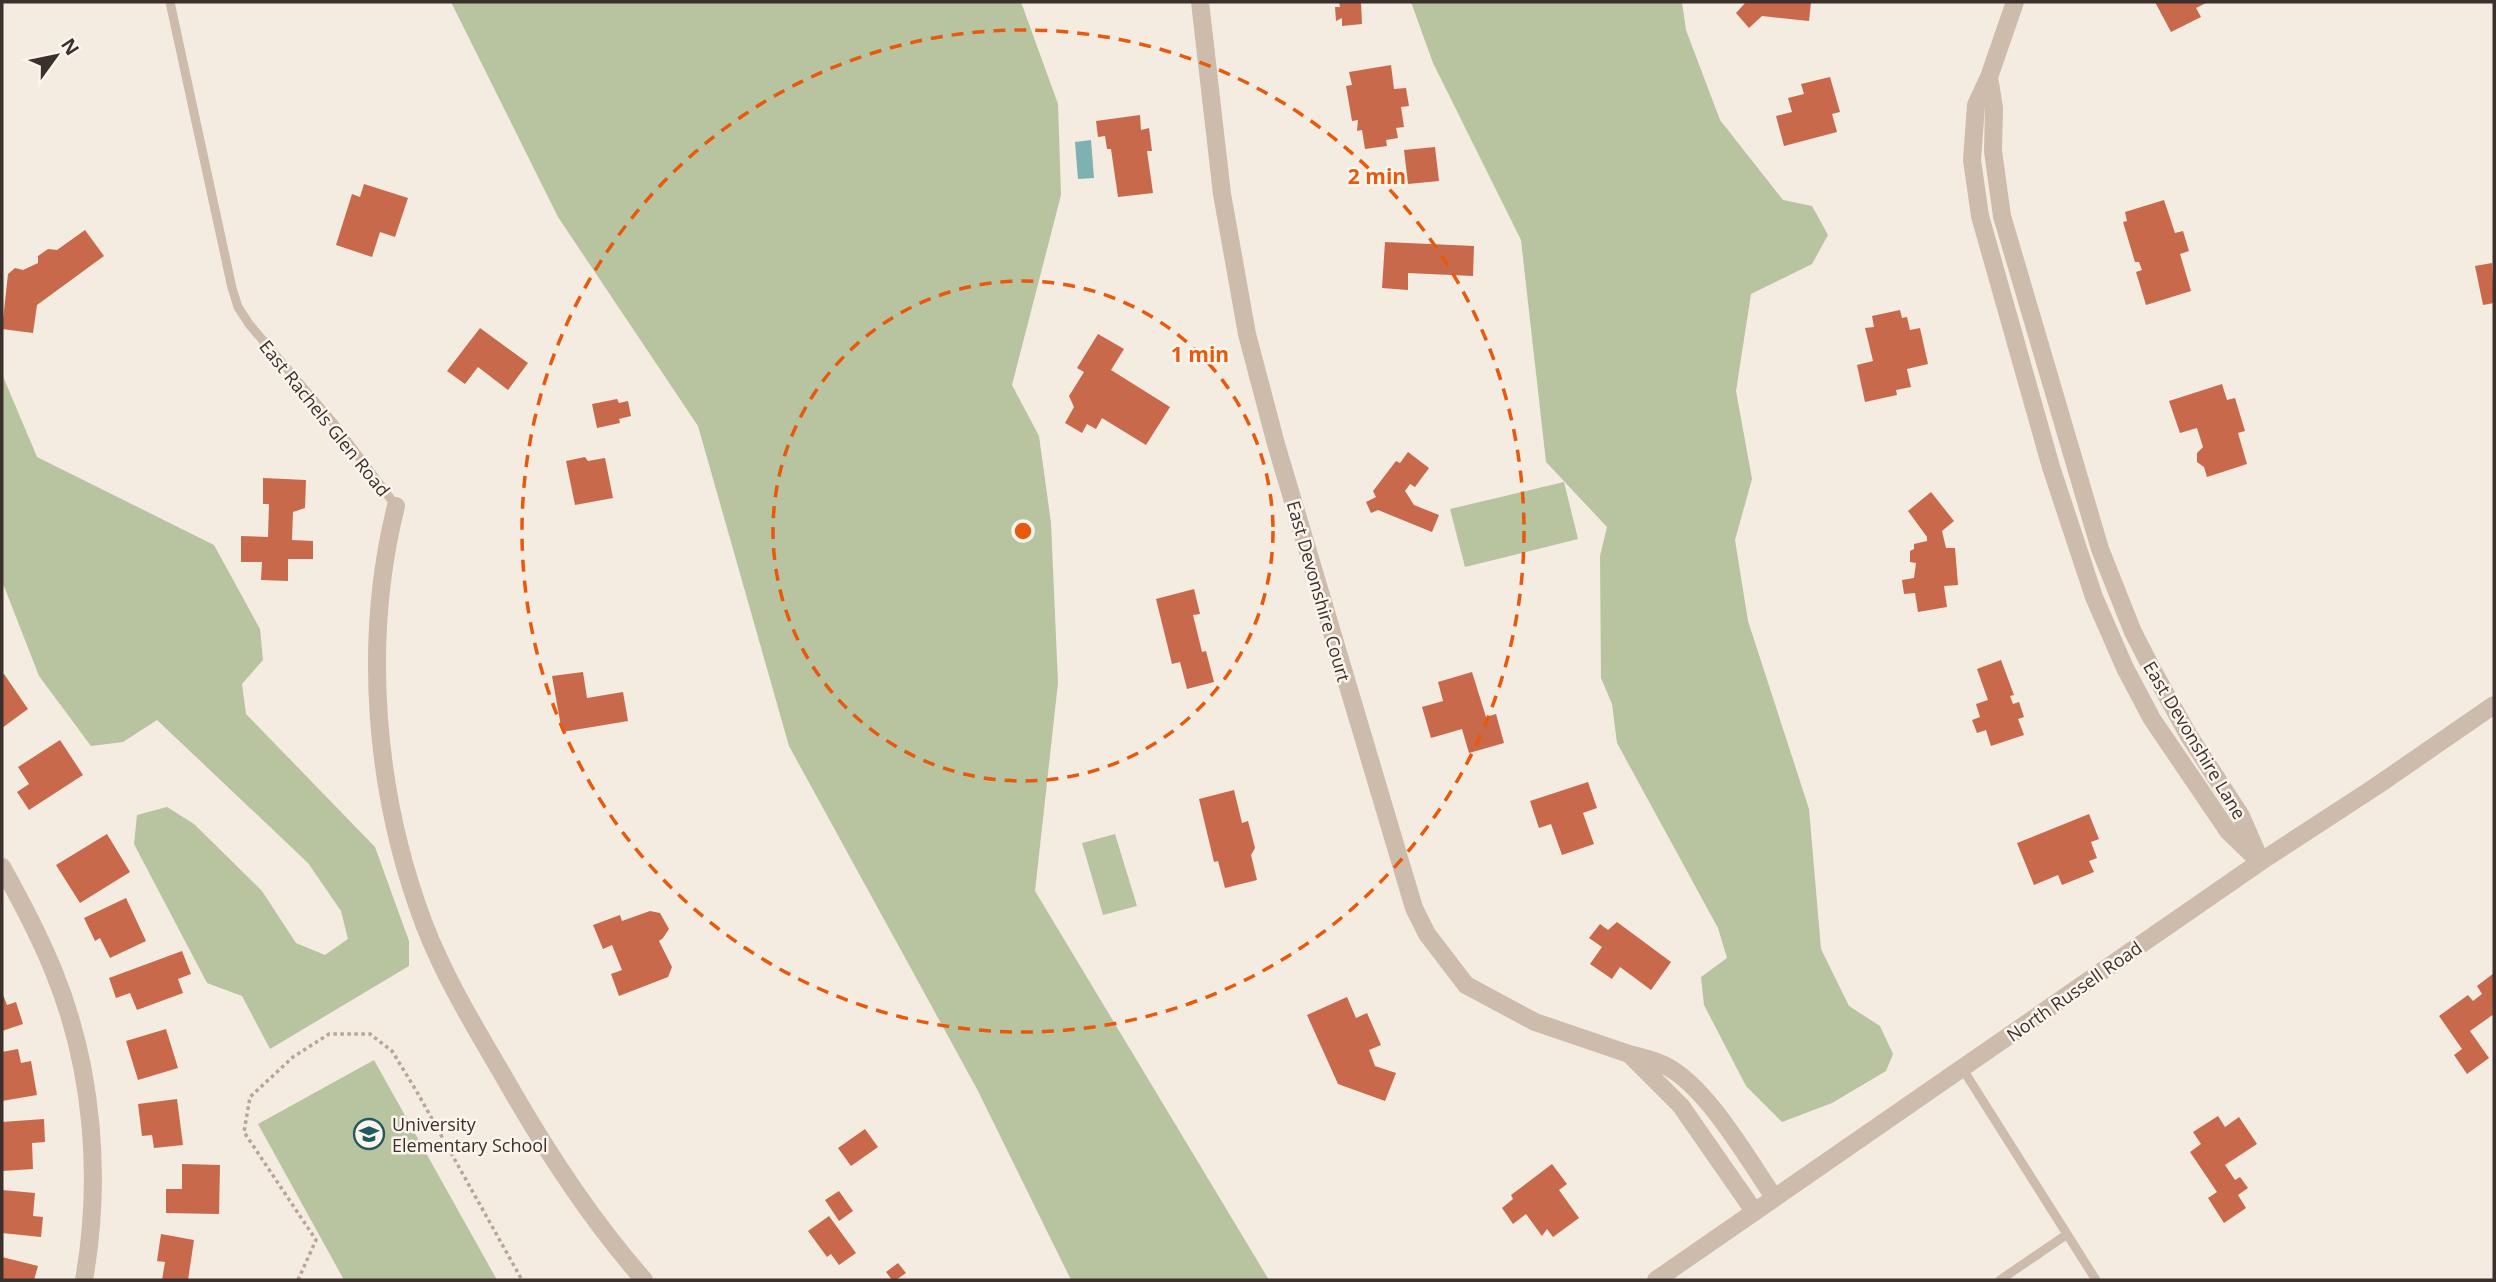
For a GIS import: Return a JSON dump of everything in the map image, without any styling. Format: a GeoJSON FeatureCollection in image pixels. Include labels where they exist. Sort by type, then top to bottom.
{"type":"FeatureCollection","features":[{"type":"Feature","properties":{"kind":"street","name":"East Devonshire Court"},"geometry":{"type":"LineString","coordinates":[[1200,2],[1222,194],[1247,334],[1276,444],[1414,908],[1427,934],[1466,985],[1535,1022],[1664,1064],[1694,1087],[1714,1110],[1774,1197]]}},
{"type":"Feature","properties":{"kind":"street","name":"East Devonshire Lane"},"geometry":{"type":"LineString","coordinates":[[2015,2],[1996,50],[1989,77],[1976,105],[1972,160],[1980,216],[2051,467],[2082,565],[2111,637],[2152,719],[2228,831],[2260,862]]}},
{"type":"Feature","properties":{"kind":"street","name":"East Rachels Glen Road"},"geometry":{"type":"LineString","coordinates":[[396,506],[388,536],[376,660],[380,729],[388,791],[405,862],[424,924],[449,981],[538,1135],[601,1230],[644,1280]]}},
{"type":"Feature","properties":{"kind":"street","name":"North Russell Road"},"geometry":{"type":"LineString","coordinates":[[1656,1280],[2260,862],[2494,705]]}},
{"type":"Feature","properties":{"kind":"street"},"geometry":{"type":"LineString","coordinates":[[2,867],[54,972],[69,1013],[85,1080],[93,1182],[84,1280]]}},
{"type":"Feature","properties":{"kind":"street","name":"East Devonshire Court"},"geometry":{"type":"LineString","coordinates":[[1629,1054],[1681,1106],[1754,1211]]}},
{"type":"Feature","properties":{"kind":"lane","name":"East Rachels Glen Road"},"geometry":{"type":"LineString","coordinates":[[170,2],[238,307],[249,324],[335,425],[396,506]]}},
{"type":"Feature","properties":{"kind":"lane"},"geometry":{"type":"LineString","coordinates":[[1962,1068],[2096,1280]]}},
{"type":"Feature","properties":{"kind":"lane"},"geometry":{"type":"LineString","coordinates":[[2000,1280],[2066,1234]]}},
{"type":"Feature","properties":{"kind":"path"},"geometry":{"type":"LineString","coordinates":[[298,1280],[316,1240],[244,1132],[250,1097],[293,1057],[329,1034],[370,1034],[392,1051],[522,1280]]}},
{"type":"Feature","properties":{"kind":"green space"},"geometry":{"type":"Polygon","coordinates":[[[451,2],[1021,2],[1058,104],[1061,195],[1012,385],[1039,436],[1051,523],[1058,683],[1035,891],[1269,1280],[1071,1280],[977,1089],[789,746],[698,426],[558,217],[451,2]]]}},
{"type":"Feature","properties":{"kind":"green space"},"geometry":{"type":"Polygon","coordinates":[[[1411,2],[1682,2],[1686,30],[1720,120],[1783,200],[1812,206],[1828,235],[1812,264],[1751,294],[1736,391],[1752,479],[1735,540],[1748,621],[1809,809],[1821,949],[1849,1006],[1880,1026],[1893,1054],[1886,1071],[1832,1103],[1782,1122],[1746,1086],[1704,1005],[1701,977],[1727,958],[1718,928],[1617,743],[1612,704],[1601,678],[1600,556],[1607,527],[1546,462],[1521,240],[1433,63],[1411,2]]]}},
{"type":"Feature","properties":{"kind":"green space"},"geometry":{"type":"Polygon","coordinates":[[[2,374],[37,457],[214,545],[260,629],[263,660],[242,684],[246,714],[375,847],[409,941],[409,966],[270,1049],[242,996],[207,983],[134,844],[137,815],[167,807],[194,824],[262,891],[296,943],[325,955],[348,939],[341,911],[308,863],[157,720],[123,742],[91,746],[39,676],[2,581],[2,374]]]}},
{"type":"Feature","properties":{"kind":"green space"},"geometry":{"type":"Polygon","coordinates":[[[1564,482],[1578,539],[1465,567],[1450,509],[1564,482]]]}},
{"type":"Feature","properties":{"kind":"green space"},"geometry":{"type":"Polygon","coordinates":[[[1115,834],[1137,906],[1103,915],[1082,843],[1115,834]]]}},
{"type":"Feature","properties":{"kind":"green space"},"geometry":{"type":"Polygon","coordinates":[[[374,1060],[497,1280],[344,1280],[258,1124],[374,1060]]]}},
{"type":"Feature","properties":{"kind":"water"},"geometry":{"type":"Polygon","coordinates":[[[1091,140],[1094,178],[1078,179],[1075,142],[1091,140]]]}},
{"type":"Feature","properties":{"kind":"building"},"geometry":{"type":"Polygon","coordinates":[[[1339,2],[1361,2],[1362,24],[1342,26],[1342,18],[1336,21],[1335,7],[1340,7],[1339,2]]]}},
{"type":"Feature","properties":{"kind":"building"},"geometry":{"type":"Polygon","coordinates":[[[1746,2],[1811,2],[1809,21],[1762,16],[1749,28],[1736,13],[1746,2]]]}},
{"type":"Feature","properties":{"kind":"building"},"geometry":{"type":"Polygon","coordinates":[[[2155,2],[2208,2],[2196,8],[2201,17],[2171,32],[2155,2]]]}},
{"type":"Feature","properties":{"kind":"building"},"geometry":{"type":"Polygon","coordinates":[[[1391,65],[1394,89],[1406,88],[1409,106],[1401,107],[1404,127],[1396,128],[1398,138],[1386,140],[1387,146],[1365,149],[1362,130],[1357,131],[1358,120],[1352,121],[1346,86],[1352,85],[1349,72],[1391,65]]]}},
{"type":"Feature","properties":{"kind":"building"},"geometry":{"type":"Polygon","coordinates":[[[1830,77],[1840,112],[1832,114],[1837,132],[1784,146],[1776,116],[1792,112],[1788,98],[1804,94],[1801,84],[1830,77]]]}},
{"type":"Feature","properties":{"kind":"building"},"geometry":{"type":"Polygon","coordinates":[[[1140,115],[1141,130],[1149,128],[1152,151],[1147,151],[1153,193],[1118,197],[1111,149],[1107,149],[1105,136],[1098,137],[1096,121],[1140,115]]]}},
{"type":"Feature","properties":{"kind":"building"},"geometry":{"type":"Polygon","coordinates":[[[1435,147],[1439,181],[1408,184],[1404,150],[1435,147]]]}},
{"type":"Feature","properties":{"kind":"building"},"geometry":{"type":"Polygon","coordinates":[[[364,184],[408,198],[395,237],[380,232],[372,257],[336,245],[352,194],[360,197],[364,184]]]}},
{"type":"Feature","properties":{"kind":"building"},"geometry":{"type":"Polygon","coordinates":[[[2164,200],[2175,233],[2183,231],[2189,251],[2180,254],[2191,291],[2146,305],[2136,272],[2142,270],[2139,262],[2135,262],[2123,222],[2127,221],[2125,212],[2164,200]]]}},
{"type":"Feature","properties":{"kind":"building"},"geometry":{"type":"Polygon","coordinates":[[[85,230],[104,256],[37,305],[33,333],[2,329],[8,274],[15,268],[23,270],[38,263],[38,256],[48,249],[57,250],[85,230]]]}},
{"type":"Feature","properties":{"kind":"building"},"geometry":{"type":"Polygon","coordinates":[[[1385,242],[1474,246],[1473,276],[1408,273],[1408,290],[1382,288],[1385,242]]]}},
{"type":"Feature","properties":{"kind":"building"},"geometry":{"type":"Polygon","coordinates":[[[2492,263],[2494,303],[2483,305],[2475,266],[2492,263]]]}},
{"type":"Feature","properties":{"kind":"building"},"geometry":{"type":"Polygon","coordinates":[[[1900,310],[1902,318],[1907,317],[1910,330],[1920,328],[1928,364],[1907,369],[1911,387],[1896,390],[1897,395],[1865,402],[1857,365],[1873,361],[1865,328],[1874,327],[1872,316],[1900,310]]]}},
{"type":"Feature","properties":{"kind":"building"},"geometry":{"type":"Polygon","coordinates":[[[480,328],[528,363],[508,390],[478,367],[465,384],[447,371],[480,328]]]}},
{"type":"Feature","properties":{"kind":"building"},"geometry":{"type":"Polygon","coordinates":[[[1098,334],[1124,349],[1111,370],[1170,407],[1146,445],[1102,418],[1096,429],[1087,424],[1082,433],[1065,423],[1074,407],[1069,396],[1084,372],[1077,368],[1098,334]]]}},
{"type":"Feature","properties":{"kind":"building"},"geometry":{"type":"Polygon","coordinates":[[[2222,384],[2227,400],[2235,398],[2245,431],[2238,433],[2247,464],[2207,477],[2204,467],[2197,462],[2197,453],[2203,447],[2197,428],[2180,433],[2169,401],[2222,384]]]}},
{"type":"Feature","properties":{"kind":"building"},"geometry":{"type":"Polygon","coordinates":[[[617,399],[619,403],[628,401],[631,416],[619,419],[620,423],[597,428],[592,404],[617,399]]]}},
{"type":"Feature","properties":{"kind":"building"},"geometry":{"type":"Polygon","coordinates":[[[1408,452],[1429,468],[1415,487],[1410,484],[1405,491],[1414,505],[1439,515],[1432,532],[1378,510],[1371,513],[1366,502],[1376,497],[1373,491],[1396,461],[1400,463],[1408,452]]]}},
{"type":"Feature","properties":{"kind":"building"},"geometry":{"type":"Polygon","coordinates":[[[585,457],[588,461],[605,458],[613,498],[575,505],[566,461],[585,457]]]}},
{"type":"Feature","properties":{"kind":"building"},"geometry":{"type":"Polygon","coordinates":[[[263,478],[306,480],[305,508],[293,512],[292,540],[313,541],[313,559],[288,559],[288,581],[261,580],[262,562],[241,562],[241,536],[268,537],[269,504],[263,504],[263,478]]]}},
{"type":"Feature","properties":{"kind":"building"},"geometry":{"type":"Polygon","coordinates":[[[1931,492],[1954,521],[1942,531],[1946,548],[1955,548],[1958,585],[1944,586],[1947,607],[1918,612],[1915,593],[1904,594],[1902,580],[1914,578],[1916,563],[1910,562],[1910,551],[1914,549],[1914,544],[1927,541],[1927,537],[1908,511],[1931,492]]]}},
{"type":"Feature","properties":{"kind":"building"},"geometry":{"type":"Polygon","coordinates":[[[1194,589],[1200,614],[1193,615],[1202,652],[1206,651],[1214,682],[1187,689],[1180,662],[1172,664],[1156,599],[1194,589]]]}},
{"type":"Feature","properties":{"kind":"building"},"geometry":{"type":"Polygon","coordinates":[[[2001,660],[2014,695],[2010,696],[2013,704],[2019,702],[2024,717],[2018,719],[2024,735],[1991,746],[1986,730],[1977,733],[1972,720],[1980,717],[1976,704],[1988,700],[1977,669],[2001,660]]]}},
{"type":"Feature","properties":{"kind":"building"},"geometry":{"type":"Polygon","coordinates":[[[583,672],[587,698],[623,692],[628,721],[562,732],[552,676],[583,672]]]}},
{"type":"Feature","properties":{"kind":"building"},"geometry":{"type":"Polygon","coordinates":[[[1472,672],[1486,717],[1496,714],[1504,743],[1469,753],[1462,729],[1431,738],[1422,707],[1443,701],[1438,682],[1472,672]]]}},
{"type":"Feature","properties":{"kind":"building"},"geometry":{"type":"Polygon","coordinates":[[[4,674],[28,709],[2,728],[2,675],[4,674]]]}},
{"type":"Feature","properties":{"kind":"building"},"geometry":{"type":"Polygon","coordinates":[[[60,740],[83,775],[29,810],[17,792],[29,784],[18,767],[60,740]]]}},
{"type":"Feature","properties":{"kind":"building"},"geometry":{"type":"Polygon","coordinates":[[[1588,782],[1597,808],[1583,813],[1594,844],[1562,855],[1551,824],[1539,828],[1530,801],[1588,782]]]}},
{"type":"Feature","properties":{"kind":"building"},"geometry":{"type":"Polygon","coordinates":[[[1234,790],[1242,823],[1248,821],[1255,848],[1251,855],[1257,880],[1225,888],[1218,861],[1214,862],[1199,799],[1234,790]]]}},
{"type":"Feature","properties":{"kind":"building"},"geometry":{"type":"Polygon","coordinates":[[[2089,814],[2099,839],[2091,842],[2097,858],[2089,861],[2094,872],[2062,885],[2058,875],[2034,885],[2017,843],[2089,814]]]}},
{"type":"Feature","properties":{"kind":"building"},"geometry":{"type":"Polygon","coordinates":[[[107,834],[130,872],[80,903],[56,865],[107,834]]]}},
{"type":"Feature","properties":{"kind":"building"},"geometry":{"type":"Polygon","coordinates":[[[126,898],[146,941],[110,958],[100,938],[95,941],[84,918],[126,898]]]}},
{"type":"Feature","properties":{"kind":"building"},"geometry":{"type":"Polygon","coordinates":[[[650,911],[660,913],[669,929],[659,941],[672,967],[668,977],[619,996],[611,974],[622,970],[612,945],[603,949],[593,925],[620,915],[622,921],[650,911]]]}},
{"type":"Feature","properties":{"kind":"building"},"geometry":{"type":"Polygon","coordinates":[[[1617,922],[1671,962],[1651,990],[1620,967],[1612,979],[1590,964],[1602,947],[1589,938],[1600,924],[1608,930],[1617,922]]]}},
{"type":"Feature","properties":{"kind":"building"},"geometry":{"type":"Polygon","coordinates":[[[182,951],[191,974],[178,979],[183,993],[137,1010],[130,993],[116,998],[109,978],[182,951]]]}},
{"type":"Feature","properties":{"kind":"building"},"geometry":{"type":"Polygon","coordinates":[[[2494,973],[2494,1014],[2470,1031],[2489,1058],[2467,1074],[2454,1055],[2462,1049],[2439,1016],[2468,995],[2473,1001],[2482,994],[2477,986],[2494,973]]]}},
{"type":"Feature","properties":{"kind":"building"},"geometry":{"type":"Polygon","coordinates":[[[2,992],[7,1005],[16,1002],[23,1024],[2,1031],[2,992]]]}},
{"type":"Feature","properties":{"kind":"building"},"geometry":{"type":"Polygon","coordinates":[[[1347,997],[1356,1018],[1367,1013],[1381,1045],[1369,1050],[1375,1066],[1396,1073],[1385,1101],[1338,1084],[1307,1015],[1347,997]]]}},
{"type":"Feature","properties":{"kind":"building"},"geometry":{"type":"Polygon","coordinates":[[[166,1029],[178,1068],[138,1080],[126,1041],[166,1029]]]}},
{"type":"Feature","properties":{"kind":"building"},"geometry":{"type":"Polygon","coordinates":[[[18,1049],[21,1063],[31,1061],[37,1095],[2,1101],[2,1052],[18,1049]]]}},
{"type":"Feature","properties":{"kind":"building"},"geometry":{"type":"Polygon","coordinates":[[[177,1099],[183,1145],[154,1148],[152,1135],[142,1136],[138,1104],[177,1099]]]}},
{"type":"Feature","properties":{"kind":"building"},"geometry":{"type":"Polygon","coordinates":[[[2218,1116],[2225,1127],[2239,1117],[2257,1144],[2225,1165],[2235,1180],[2240,1177],[2248,1188],[2238,1195],[2246,1208],[2224,1223],[2208,1198],[2217,1192],[2190,1152],[2201,1144],[2193,1132],[2218,1116]]]}},
{"type":"Feature","properties":{"kind":"building"},"geometry":{"type":"Polygon","coordinates":[[[44,1119],[45,1142],[32,1143],[33,1169],[2,1171],[2,1122],[44,1119]]]}},
{"type":"Feature","properties":{"kind":"building"},"geometry":{"type":"Polygon","coordinates":[[[865,1129],[878,1147],[851,1166],[838,1148],[865,1129]]]}},
{"type":"Feature","properties":{"kind":"building"},"geometry":{"type":"Polygon","coordinates":[[[182,1164],[220,1165],[219,1214],[166,1213],[166,1189],[182,1189],[182,1164]]]}},
{"type":"Feature","properties":{"kind":"building"},"geometry":{"type":"Polygon","coordinates":[[[1552,1164],[1567,1184],[1559,1190],[1579,1218],[1553,1237],[1547,1229],[1542,1236],[1526,1214],[1513,1224],[1502,1208],[1513,1199],[1511,1195],[1552,1164]]]}},
{"type":"Feature","properties":{"kind":"building"},"geometry":{"type":"Polygon","coordinates":[[[2,1190],[35,1193],[33,1216],[43,1217],[41,1237],[2,1233],[2,1190]]]}},
{"type":"Feature","properties":{"kind":"building"},"geometry":{"type":"Polygon","coordinates":[[[839,1191],[853,1211],[839,1221],[825,1200],[839,1191]]]}},
{"type":"Feature","properties":{"kind":"building"},"geometry":{"type":"Polygon","coordinates":[[[829,1216],[856,1253],[839,1265],[831,1254],[827,1257],[808,1231],[829,1216]]]}},
{"type":"Feature","properties":{"kind":"building"},"geometry":{"type":"Polygon","coordinates":[[[161,1234],[194,1240],[188,1280],[162,1280],[165,1262],[157,1261],[161,1234]]]}},
{"type":"Feature","properties":{"kind":"building"},"geometry":{"type":"Polygon","coordinates":[[[2,1257],[38,1266],[34,1280],[2,1280],[2,1257]]]}},
{"type":"Feature","properties":{"kind":"building"},"geometry":{"type":"Polygon","coordinates":[[[898,1263],[906,1273],[892,1280],[886,1272],[898,1263]]]}},
{"type":"Feature","properties":{"kind":"place","name":"University Elementary School"},"geometry":{"type":"Point","coordinates":[369,1134]}}]}
